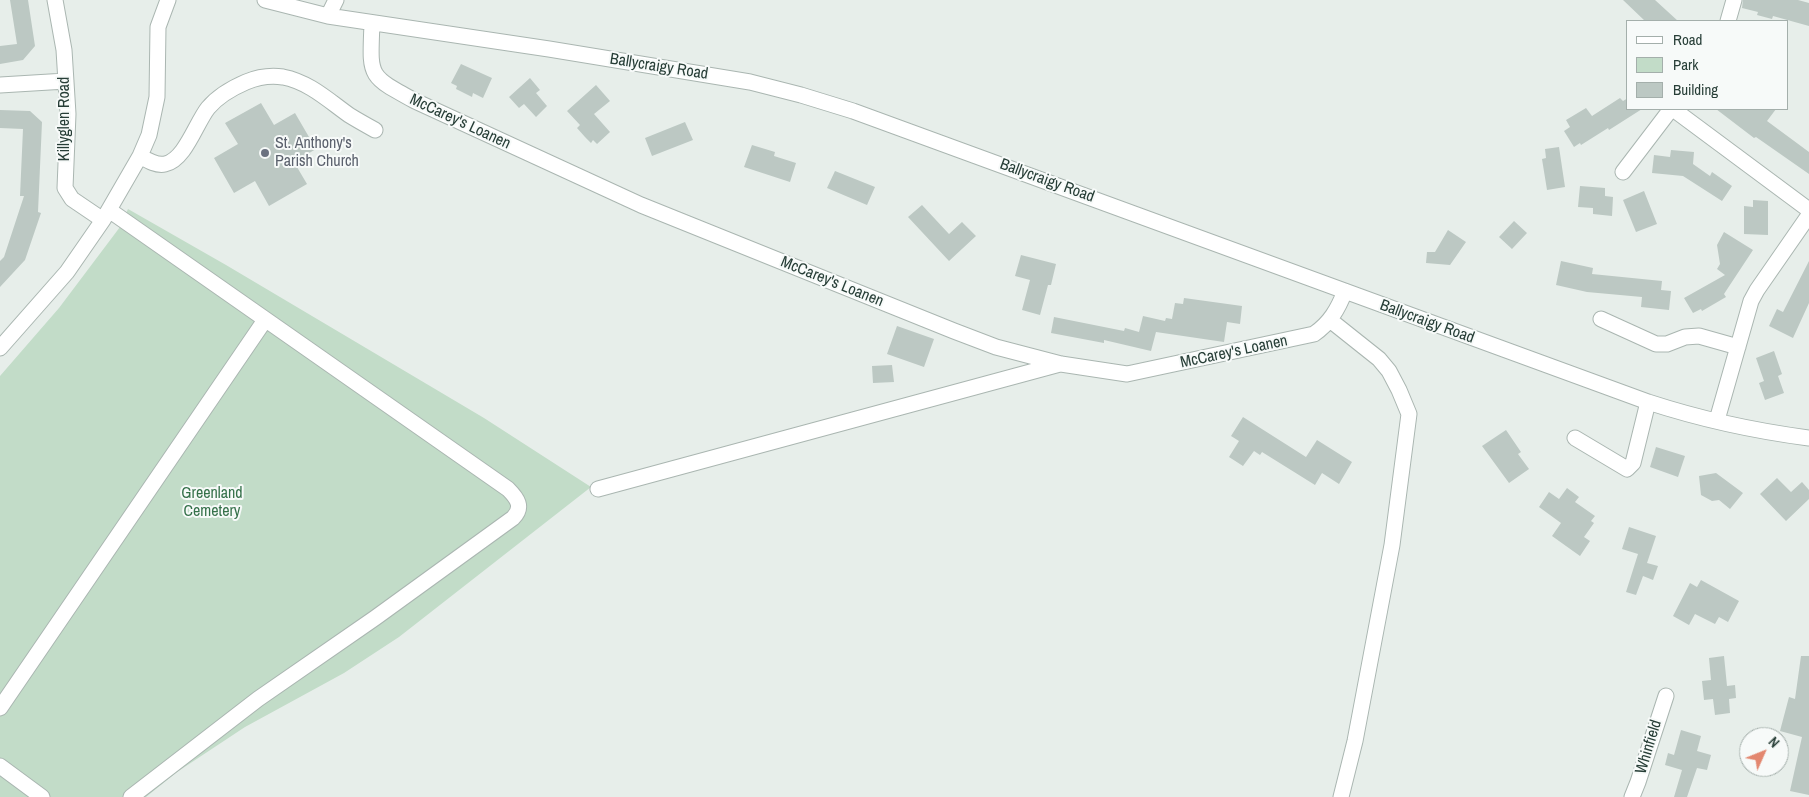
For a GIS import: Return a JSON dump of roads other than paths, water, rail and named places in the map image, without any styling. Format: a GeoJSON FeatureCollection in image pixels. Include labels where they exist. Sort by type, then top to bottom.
{"type":"FeatureCollection","features":[{"type":"Feature","properties":{"kind":"street","name":"Killyglen Road"},"geometry":{"type":"LineString","coordinates":[[55,0],[64,50],[68,114],[66,189],[72,199],[106,215],[265,320],[508,489],[516,497],[519,509],[513,518],[375,618],[258,699],[131,797]]}},
{"type":"Feature","properties":{"kind":"street"},"geometry":{"type":"LineString","coordinates":[[0,348],[67,272],[106,215],[140,156],[149,135],[157,97],[158,26],[168,0]]}},
{"type":"Feature","properties":{"kind":"street","name":"Ballycraigy Road"},"geometry":{"type":"LineString","coordinates":[[264,0],[328,16],[664,67],[750,82],[800,95],[871,117],[1648,402],[1682,413],[1809,438]]}},
{"type":"Feature","properties":{"kind":"street"},"geometry":{"type":"LineString","coordinates":[[328,16],[336,0]]}},
{"type":"Feature","properties":{"kind":"street"},"geometry":{"type":"LineString","coordinates":[[1728,20],[1734,0]]}},
{"type":"Feature","properties":{"kind":"street","name":"McCarey's Loanen"},"geometry":{"type":"LineString","coordinates":[[372,23],[370,57],[374,73],[384,85],[641,205],[996,347],[1061,364],[1127,374],[1305,337],[1320,330],[1330,320],[1345,292]]}},
{"type":"Feature","properties":{"kind":"street"},"geometry":{"type":"LineString","coordinates":[[140,156],[157,164],[171,162],[184,148],[203,114],[216,99],[242,84],[266,76],[284,77],[304,83],[357,120],[375,130]]}},
{"type":"Feature","properties":{"kind":"street"},"geometry":{"type":"LineString","coordinates":[[0,85],[66,81]]}},
{"type":"Feature","properties":{"kind":"street"},"geometry":{"type":"LineString","coordinates":[[1623,172],[1671,110]]}},
{"type":"Feature","properties":{"kind":"street"},"geometry":{"type":"LineString","coordinates":[[1673,110],[1809,210]]}},
{"type":"Feature","properties":{"kind":"street"},"geometry":{"type":"LineString","coordinates":[[1717,420],[1753,296],[1809,215]]}},
{"type":"Feature","properties":{"kind":"street"},"geometry":{"type":"LineString","coordinates":[[1601,319],[1656,344],[1667,344],[1685,337],[1699,336],[1738,347]]}},
{"type":"Feature","properties":{"kind":"street"},"geometry":{"type":"LineString","coordinates":[[0,708],[265,320]]}},
{"type":"Feature","properties":{"kind":"street"},"geometry":{"type":"LineString","coordinates":[[1330,320],[1379,359],[1389,371],[1400,390],[1409,414],[1392,546],[1355,741],[1341,797]]}},
{"type":"Feature","properties":{"kind":"street"},"geometry":{"type":"LineString","coordinates":[[598,489],[1061,364]]}},
{"type":"Feature","properties":{"kind":"street"},"geometry":{"type":"LineString","coordinates":[[1575,438],[1627,469],[1633,463],[1648,402]]}},
{"type":"Feature","properties":{"kind":"street","name":"Whinfield"},"geometry":{"type":"LineString","coordinates":[[1632,797],[1666,696]]}},
{"type":"Feature","properties":{"kind":"street"},"geometry":{"type":"LineString","coordinates":[[0,766],[42,797]]}},
{"type":"Feature","properties":{"kind":"place","name":"St. Anthony's Parish Church"},"geometry":{"type":"Point","coordinates":[265,153]}},
{"type":"Feature","properties":{"kind":"park label","name":"Greenland Cemetery"},"geometry":{"type":"Point","coordinates":[212,503]}}]}
